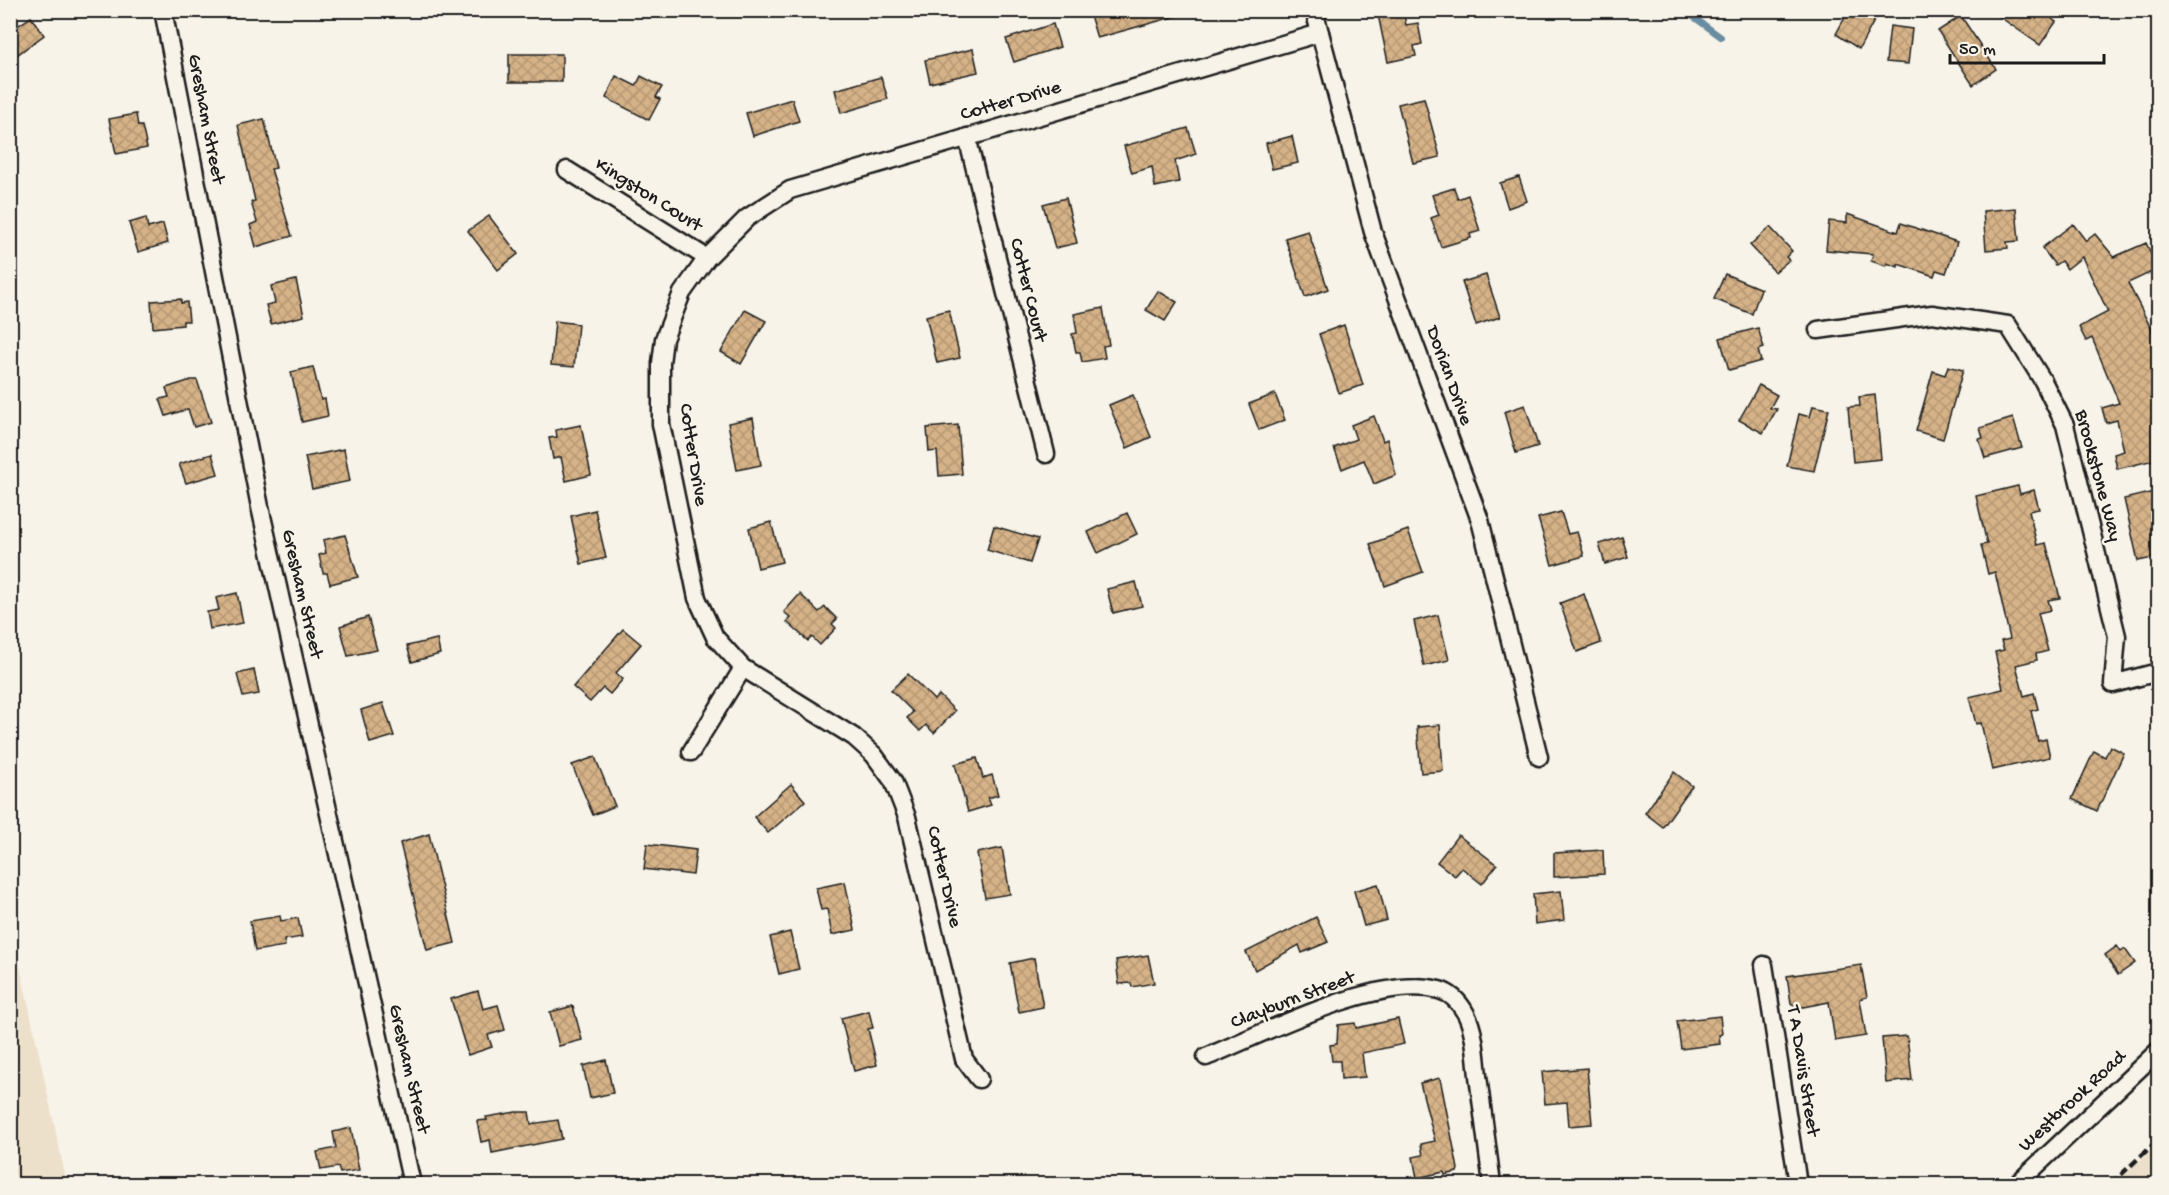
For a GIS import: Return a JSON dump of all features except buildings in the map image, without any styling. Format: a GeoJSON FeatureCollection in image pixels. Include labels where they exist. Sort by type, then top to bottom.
{"type":"FeatureCollection","features":[{"type":"Feature","properties":{"kind":"street","name":"Gresham Street"},"geometry":{"type":"LineString","coordinates":[[163,10],[260,507],[412,1185]]}},
{"type":"Feature","properties":{"kind":"street","name":"Dorian Drive"},"geometry":{"type":"LineString","coordinates":[[1314,10],[1372,232],[1480,520],[1539,757]]}},
{"type":"Feature","properties":{"kind":"street","name":"Cotter Drive"},"geometry":{"type":"LineString","coordinates":[[979,1079],[964,1059],[908,817],[893,781],[874,755],[854,737],[743,668],[715,637],[697,598],[661,424],[661,363],[664,339],[682,293],[707,258],[747,218],[790,190],[1320,33]]}},
{"type":"Feature","properties":{"kind":"street","name":"Cotter Court"},"geometry":{"type":"LineString","coordinates":[[967,137],[1046,454]]}},
{"type":"Feature","properties":{"kind":"street","name":"Kingston Court"},"geometry":{"type":"LineString","coordinates":[[567,170],[707,258]]}},
{"type":"Feature","properties":{"kind":"street","name":"Brookstone Way"},"geometry":{"type":"LineString","coordinates":[[1818,330],[1932,314],[2008,325],[2043,381],[2065,424],[2117,636],[2113,684],[2158,672]]}},
{"type":"Feature","properties":{"kind":"street"},"geometry":{"type":"LineString","coordinates":[[691,752],[743,668]]}},
{"type":"Feature","properties":{"kind":"street","name":"T A Davis Street"},"geometry":{"type":"LineString","coordinates":[[1764,965],[1798,1185]]}},
{"type":"Feature","properties":{"kind":"street","name":"Clayburn Street"},"geometry":{"type":"LineString","coordinates":[[1206,1058],[1342,1002],[1386,991],[1426,988],[1442,991],[1456,999],[1467,1016],[1475,1053],[1492,1185]]}},
{"type":"Feature","properties":{"kind":"street","name":"Westbrook Road"},"geometry":{"type":"LineString","coordinates":[[2017,1185],[2158,1051]]}},
{"type":"Feature","properties":{"kind":"shaded area"},"geometry":{"type":"Polygon","coordinates":[[[11,925],[41,1063],[67,1184],[11,1184],[11,925]]]}},
{"type":"Feature","properties":{"kind":"shaded area"},"geometry":{"type":"Polygon","coordinates":[[[2158,1145],[2158,1184],[2112,1184],[2158,1145]]]}},
{"type":"Feature","properties":{"kind":"waterway"},"geometry":{"type":"LineString","coordinates":[[1684,10],[1721,37]]}},
{"type":"Feature","properties":{"kind":"railway"},"geometry":{"type":"LineString","coordinates":[[2111,1184],[2158,1140]]}}]}
